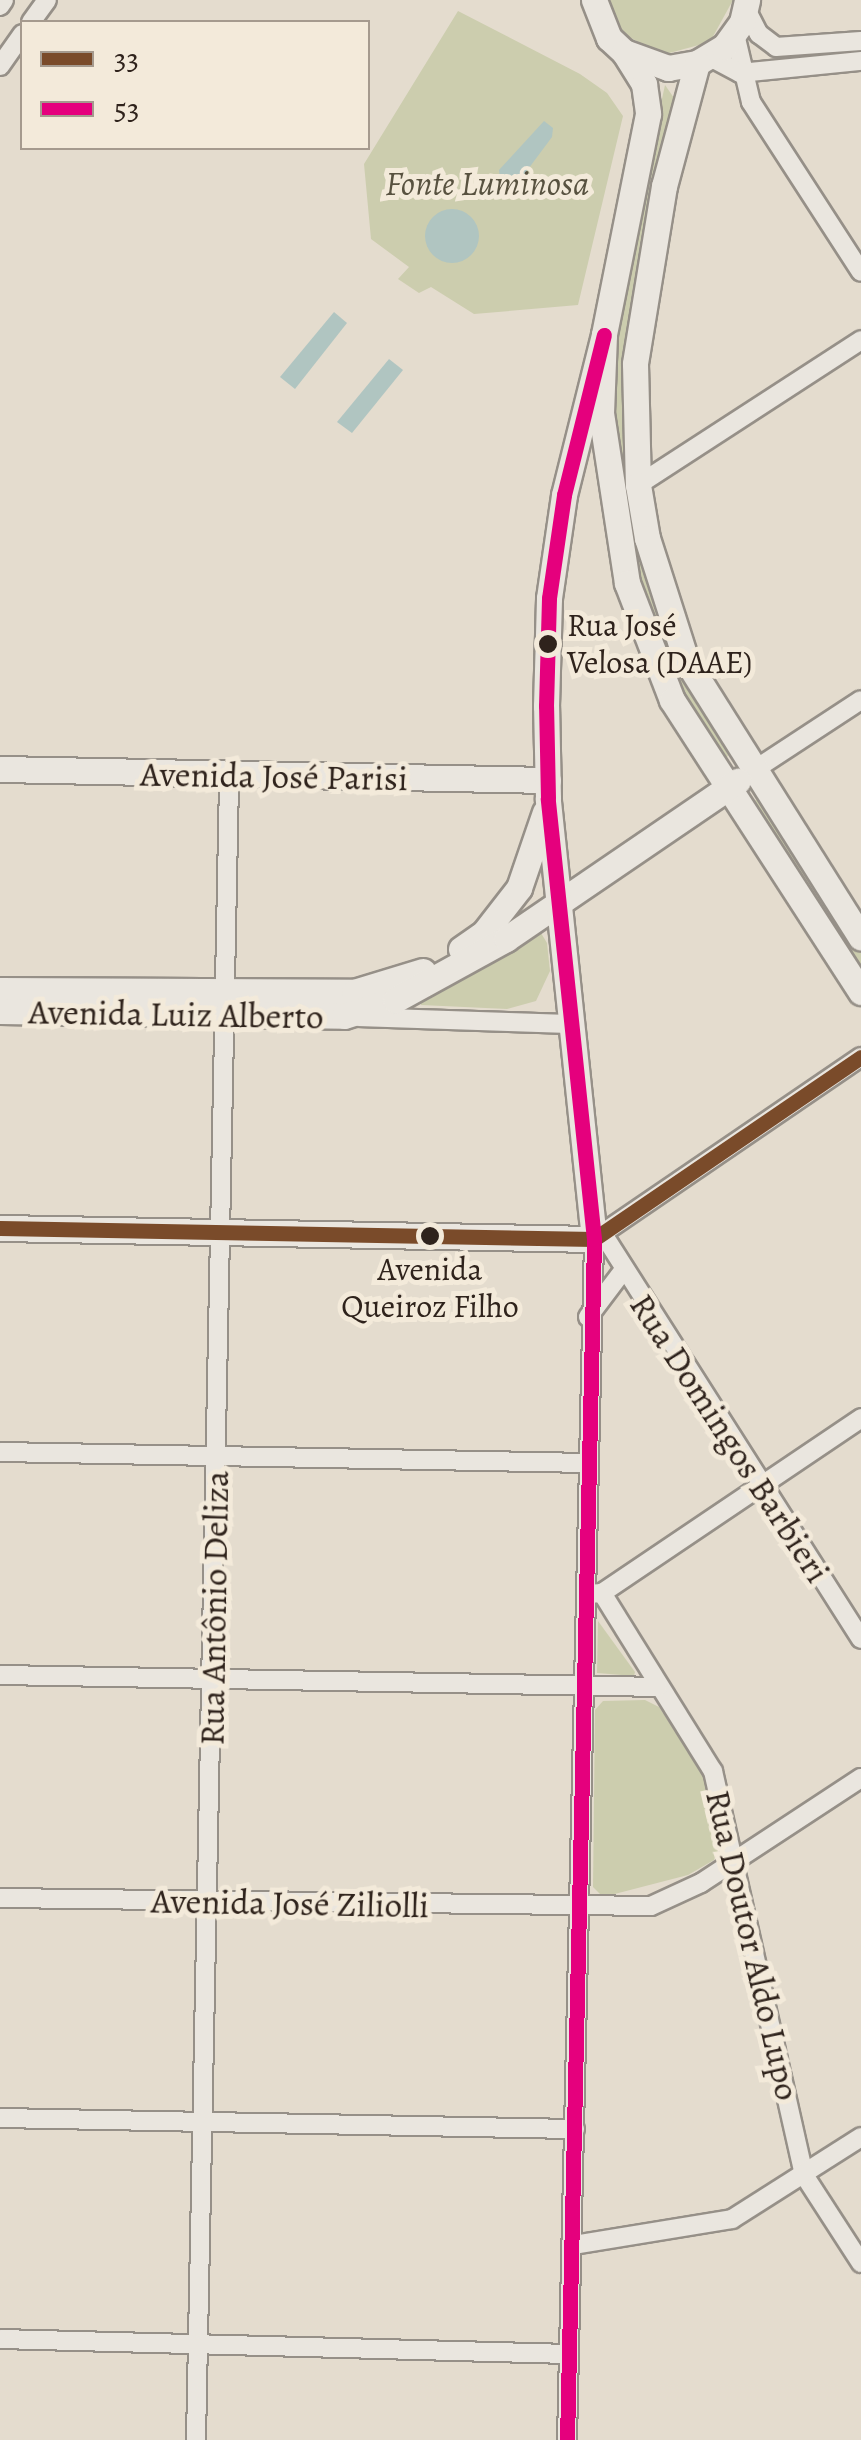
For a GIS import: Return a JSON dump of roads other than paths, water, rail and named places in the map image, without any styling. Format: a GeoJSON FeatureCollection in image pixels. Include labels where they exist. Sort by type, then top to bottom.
{"type":"FeatureCollection","features":[{"type":"Feature","properties":{"kind":"main road"},"geometry":{"type":"LineString","coordinates":[[0,1228],[598,1236],[548,789],[549,598],[564,495],[604,335],[648,114],[644,84],[603,27],[594,0]]}},
{"type":"Feature","properties":{"kind":"main road"},"geometry":{"type":"LineString","coordinates":[[624,52],[668,68],[704,60],[735,34],[747,5]]}},
{"type":"Feature","properties":{"kind":"main road"},"geometry":{"type":"LineString","coordinates":[[704,60],[664,186],[635,364],[638,486],[661,592],[686,660],[751,772],[861,938]]}},
{"type":"Feature","properties":{"kind":"main road"},"geometry":{"type":"LineString","coordinates":[[604,335],[601,414],[626,583],[672,700],[861,992]]}},
{"type":"Feature","properties":{"kind":"main road","name":"Avenida José Parisi"},"geometry":{"type":"LineString","coordinates":[[0,769],[548,789]]}},
{"type":"Feature","properties":{"kind":"main road","name":"Avenida Luiz Alberto"},"geometry":{"type":"LineString","coordinates":[[0,990],[227,1004],[344,1016],[433,980],[751,772]]}},
{"type":"Feature","properties":{"kind":"main road","name":"Avenida Luiz Alberto"},"geometry":{"type":"LineString","coordinates":[[0,1011],[227,1004],[354,992],[441,964],[484,933],[530,868],[548,789]]}},
{"type":"Feature","properties":{"kind":"street"},"geometry":{"type":"LineString","coordinates":[[747,5],[760,34],[776,47],[861,41]]}},
{"type":"Feature","properties":{"kind":"street"},"geometry":{"type":"LineString","coordinates":[[735,34],[740,74],[751,102],[861,272]]}},
{"type":"Feature","properties":{"kind":"street"},"geometry":{"type":"LineString","coordinates":[[0,66],[20,37]]}},
{"type":"Feature","properties":{"kind":"street"},"geometry":{"type":"LineString","coordinates":[[704,60],[740,74],[861,61]]}},
{"type":"Feature","properties":{"kind":"street"},"geometry":{"type":"LineString","coordinates":[[638,486],[861,340]]}},
{"type":"Feature","properties":{"kind":"street","name":"Avenida Luiz Alberto"},"geometry":{"type":"LineString","coordinates":[[751,772],[861,700]]}},
{"type":"Feature","properties":{"kind":"street","name":"Rua Antônio Deliza"},"geometry":{"type":"LineString","coordinates":[[196,2440],[224,1233],[229,776]]}},
{"type":"Feature","properties":{"kind":"street"},"geometry":{"type":"LineString","coordinates":[[344,1016],[575,1024]]}},
{"type":"Feature","properties":{"kind":"street"},"geometry":{"type":"LineString","coordinates":[[567,2440],[586,1687],[595,1593],[587,1463],[588,1317],[598,1236],[861,1057]]}},
{"type":"Feature","properties":{"kind":"street","name":"Rua Domingos Barbieri"},"geometry":{"type":"LineString","coordinates":[[598,1236],[861,1639]]}},
{"type":"Feature","properties":{"kind":"street"},"geometry":{"type":"LineString","coordinates":[[588,1317],[622,1272]]}},
{"type":"Feature","properties":{"kind":"street"},"geometry":{"type":"LineString","coordinates":[[595,1593],[861,1418]]}},
{"type":"Feature","properties":{"kind":"street"},"geometry":{"type":"LineString","coordinates":[[0,1452],[587,1463]]}},
{"type":"Feature","properties":{"kind":"street","name":"Rua Doutor Aldo Lupo"},"geometry":{"type":"LineString","coordinates":[[595,1593],[713,1771],[804,2174],[861,2264]]}},
{"type":"Feature","properties":{"kind":"street"},"geometry":{"type":"LineString","coordinates":[[0,1674],[658,1687]]}},
{"type":"Feature","properties":{"kind":"street","name":"Avenida José Ziliolli"},"geometry":{"type":"LineString","coordinates":[[0,1898],[580,1910],[651,1906],[736,1862],[861,1778]]}},
{"type":"Feature","properties":{"kind":"street"},"geometry":{"type":"LineString","coordinates":[[0,2118],[574,2129]]}},
{"type":"Feature","properties":{"kind":"street"},"geometry":{"type":"LineString","coordinates":[[574,2245],[689,2231],[732,2219],[861,2137]]}},
{"type":"Feature","properties":{"kind":"street"},"geometry":{"type":"LineString","coordinates":[[0,2339],[569,2354]]}},
{"type":"Feature","properties":{"kind":"place","name":"Rua José Velosa (DAAE)"},"geometry":{"type":"Point","coordinates":[548,644]}},
{"type":"Feature","properties":{"kind":"place","name":"Avenida Queiroz Filho"},"geometry":{"type":"Point","coordinates":[430,1236]}},
{"type":"Feature","properties":{"kind":"park label","name":"Fonte Luminosa"},"geometry":{"type":"Point","coordinates":[487,183]}}]}
